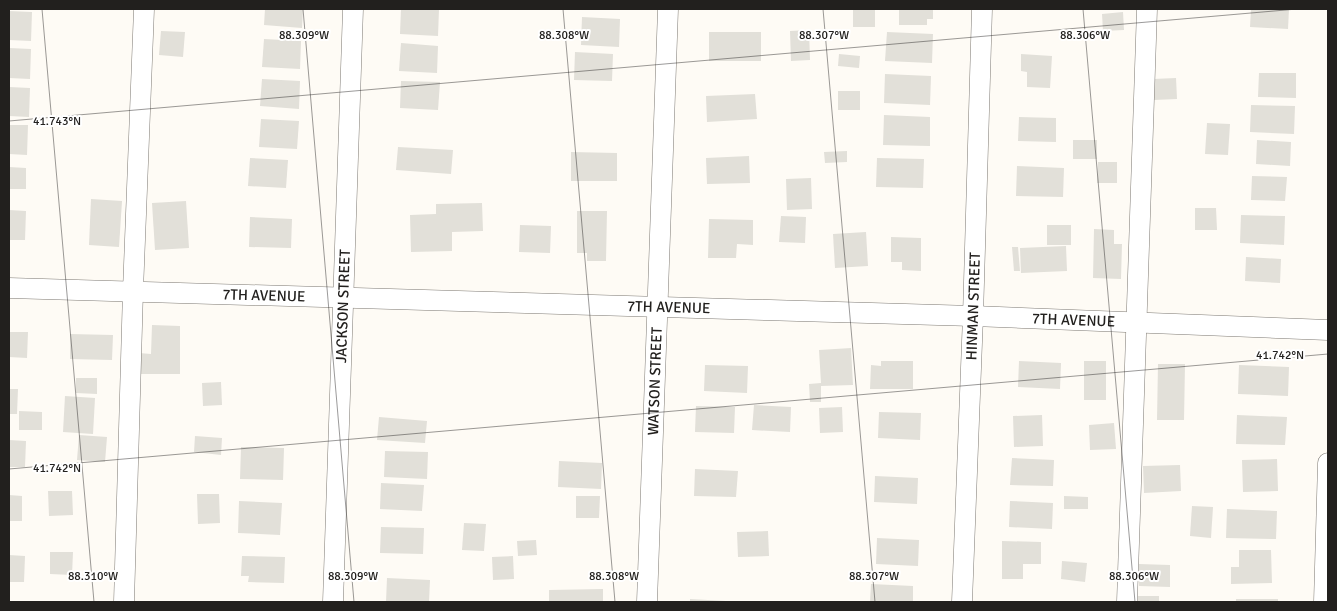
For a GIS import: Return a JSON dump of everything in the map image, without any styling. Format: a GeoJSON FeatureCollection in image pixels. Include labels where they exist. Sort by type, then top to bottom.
{"type":"FeatureCollection","features":[{"type":"Feature","properties":{"kind":"street"},"geometry":{"type":"LineString","coordinates":[[124,602],[144,9]]}},
{"type":"Feature","properties":{"kind":"street","name":"JACKSON STREET"},"geometry":{"type":"LineString","coordinates":[[333,602],[353,9]]}},
{"type":"Feature","properties":{"kind":"street","name":"WATSON STREET"},"geometry":{"type":"LineString","coordinates":[[647,602],[668,9]]}},
{"type":"Feature","properties":{"kind":"street","name":"HINMAN STREET"},"geometry":{"type":"LineString","coordinates":[[962,602],[982,9]]}},
{"type":"Feature","properties":{"kind":"street"},"geometry":{"type":"LineString","coordinates":[[1127,602],[1147,9]]}},
{"type":"Feature","properties":{"kind":"street","name":"7TH AVENUE"},"geometry":{"type":"LineString","coordinates":[[9,288],[973,316],[1328,330]]}},
{"type":"Feature","properties":{"kind":"street"},"geometry":{"type":"LineString","coordinates":[[1324,602],[1328,463]]}},
{"type":"Feature","properties":{"kind":"building"},"geometry":{"type":"Polygon","coordinates":[[[265,9],[303,9],[302,28],[264,25],[265,9]]]}},
{"type":"Feature","properties":{"kind":"building"},"geometry":{"type":"Polygon","coordinates":[[[401,9],[439,9],[438,36],[400,34],[401,9]]]}},
{"type":"Feature","properties":{"kind":"building"},"geometry":{"type":"Polygon","coordinates":[[[853,9],[875,9],[875,27],[853,27],[853,9]]]}},
{"type":"Feature","properties":{"kind":"building"},"geometry":{"type":"Polygon","coordinates":[[[899,9],[933,9],[933,19],[927,19],[927,25],[899,25],[899,9]]]}},
{"type":"Feature","properties":{"kind":"building"},"geometry":{"type":"Polygon","coordinates":[[[1251,9],[1289,9],[1288,29],[1250,27],[1251,9]]]}},
{"type":"Feature","properties":{"kind":"building"},"geometry":{"type":"Polygon","coordinates":[[[9,11],[32,12],[31,41],[9,40],[9,11]]]}},
{"type":"Feature","properties":{"kind":"building"},"geometry":{"type":"Polygon","coordinates":[[[1123,12],[1124,30],[1103,31],[1102,14],[1123,12]]]}},
{"type":"Feature","properties":{"kind":"building"},"geometry":{"type":"Polygon","coordinates":[[[582,17],[620,19],[619,47],[581,45],[582,17]]]}},
{"type":"Feature","properties":{"kind":"building"},"geometry":{"type":"Polygon","coordinates":[[[809,30],[810,60],[791,61],[790,31],[809,30]]]}},
{"type":"Feature","properties":{"kind":"building"},"geometry":{"type":"Polygon","coordinates":[[[161,31],[185,32],[183,57],[159,55],[161,31]]]}},
{"type":"Feature","properties":{"kind":"building"},"geometry":{"type":"Polygon","coordinates":[[[709,32],[761,32],[761,61],[709,61],[709,32]]]}},
{"type":"Feature","properties":{"kind":"building"},"geometry":{"type":"Polygon","coordinates":[[[887,32],[933,34],[932,63],[885,61],[887,32]]]}},
{"type":"Feature","properties":{"kind":"building"},"geometry":{"type":"Polygon","coordinates":[[[264,39],[301,41],[300,69],[262,67],[264,39]]]}},
{"type":"Feature","properties":{"kind":"building"},"geometry":{"type":"Polygon","coordinates":[[[401,43],[438,46],[437,73],[399,71],[401,43]]]}},
{"type":"Feature","properties":{"kind":"building"},"geometry":{"type":"Polygon","coordinates":[[[9,48],[31,49],[30,79],[9,78],[9,48]]]}},
{"type":"Feature","properties":{"kind":"building"},"geometry":{"type":"Polygon","coordinates":[[[575,52],[613,54],[612,81],[574,80],[575,52]]]}},
{"type":"Feature","properties":{"kind":"building"},"geometry":{"type":"Polygon","coordinates":[[[839,54],[860,56],[859,68],[838,66],[839,54]]]}},
{"type":"Feature","properties":{"kind":"building"},"geometry":{"type":"Polygon","coordinates":[[[1021,54],[1052,56],[1050,88],[1027,87],[1027,72],[1021,71],[1021,54]]]}},
{"type":"Feature","properties":{"kind":"building"},"geometry":{"type":"Polygon","coordinates":[[[1259,73],[1296,73],[1296,98],[1258,97],[1259,73]]]}},
{"type":"Feature","properties":{"kind":"building"},"geometry":{"type":"Polygon","coordinates":[[[885,74],[931,76],[930,105],[884,103],[885,74]]]}},
{"type":"Feature","properties":{"kind":"building"},"geometry":{"type":"Polygon","coordinates":[[[1176,78],[1177,99],[1154,100],[1153,79],[1176,78]]]}},
{"type":"Feature","properties":{"kind":"building"},"geometry":{"type":"Polygon","coordinates":[[[262,79],[300,81],[299,109],[260,106],[262,79]]]}},
{"type":"Feature","properties":{"kind":"building"},"geometry":{"type":"Polygon","coordinates":[[[401,81],[440,82],[438,110],[400,108],[401,81]]]}},
{"type":"Feature","properties":{"kind":"building"},"geometry":{"type":"Polygon","coordinates":[[[9,87],[30,88],[29,117],[9,116],[9,87]]]}},
{"type":"Feature","properties":{"kind":"building"},"geometry":{"type":"Polygon","coordinates":[[[838,91],[860,91],[860,110],[838,110],[838,91]]]}},
{"type":"Feature","properties":{"kind":"building"},"geometry":{"type":"Polygon","coordinates":[[[755,94],[757,119],[707,122],[706,96],[755,94]]]}},
{"type":"Feature","properties":{"kind":"building"},"geometry":{"type":"Polygon","coordinates":[[[1251,105],[1295,106],[1294,134],[1250,132],[1251,105]]]}},
{"type":"Feature","properties":{"kind":"building"},"geometry":{"type":"Polygon","coordinates":[[[884,115],[930,117],[930,146],[883,145],[884,115]]]}},
{"type":"Feature","properties":{"kind":"building"},"geometry":{"type":"Polygon","coordinates":[[[1019,117],[1056,118],[1056,142],[1018,141],[1019,117]]]}},
{"type":"Feature","properties":{"kind":"building"},"geometry":{"type":"Polygon","coordinates":[[[261,119],[299,121],[297,149],[259,147],[261,119]]]}},
{"type":"Feature","properties":{"kind":"building"},"geometry":{"type":"Polygon","coordinates":[[[1207,123],[1230,124],[1228,155],[1205,154],[1207,123]]]}},
{"type":"Feature","properties":{"kind":"building"},"geometry":{"type":"Polygon","coordinates":[[[9,125],[28,125],[27,155],[9,154],[9,125]]]}},
{"type":"Feature","properties":{"kind":"building"},"geometry":{"type":"Polygon","coordinates":[[[1073,140],[1097,140],[1097,159],[1073,159],[1073,140]]]}},
{"type":"Feature","properties":{"kind":"building"},"geometry":{"type":"Polygon","coordinates":[[[1257,140],[1291,142],[1290,166],[1256,164],[1257,140]]]}},
{"type":"Feature","properties":{"kind":"building"},"geometry":{"type":"Polygon","coordinates":[[[398,147],[453,150],[451,174],[396,170],[398,147]]]}},
{"type":"Feature","properties":{"kind":"building"},"geometry":{"type":"Polygon","coordinates":[[[847,151],[847,162],[825,163],[824,152],[847,151]]]}},
{"type":"Feature","properties":{"kind":"building"},"geometry":{"type":"Polygon","coordinates":[[[571,152],[617,153],[617,181],[571,181],[571,152]]]}},
{"type":"Feature","properties":{"kind":"building"},"geometry":{"type":"Polygon","coordinates":[[[749,156],[750,183],[707,184],[706,158],[749,156]]]}},
{"type":"Feature","properties":{"kind":"building"},"geometry":{"type":"Polygon","coordinates":[[[250,158],[288,160],[286,188],[248,186],[250,158]]]}},
{"type":"Feature","properties":{"kind":"building"},"geometry":{"type":"Polygon","coordinates":[[[877,158],[924,159],[923,188],[876,187],[877,158]]]}},
{"type":"Feature","properties":{"kind":"building"},"geometry":{"type":"Polygon","coordinates":[[[1098,162],[1117,162],[1117,183],[1097,183],[1098,162]]]}},
{"type":"Feature","properties":{"kind":"building"},"geometry":{"type":"Polygon","coordinates":[[[1017,166],[1064,168],[1063,197],[1016,196],[1017,166]]]}},
{"type":"Feature","properties":{"kind":"building"},"geometry":{"type":"Polygon","coordinates":[[[9,167],[26,168],[26,189],[9,189],[9,167]]]}},
{"type":"Feature","properties":{"kind":"building"},"geometry":{"type":"Polygon","coordinates":[[[1252,176],[1287,177],[1285,201],[1251,200],[1252,176]]]}},
{"type":"Feature","properties":{"kind":"building"},"geometry":{"type":"Polygon","coordinates":[[[811,178],[812,209],[787,210],[786,179],[811,178]]]}},
{"type":"Feature","properties":{"kind":"building"},"geometry":{"type":"Polygon","coordinates":[[[91,199],[122,201],[119,247],[89,245],[91,199]]]}},
{"type":"Feature","properties":{"kind":"building"},"geometry":{"type":"Polygon","coordinates":[[[186,201],[189,248],[155,250],[152,203],[186,201]]]}},
{"type":"Feature","properties":{"kind":"building"},"geometry":{"type":"Polygon","coordinates":[[[482,203],[483,231],[452,232],[452,251],[411,252],[410,215],[436,214],[436,204],[482,203]]]}},
{"type":"Feature","properties":{"kind":"building"},"geometry":{"type":"Polygon","coordinates":[[[1195,208],[1216,208],[1217,230],[1195,230],[1195,208]]]}},
{"type":"Feature","properties":{"kind":"building"},"geometry":{"type":"Polygon","coordinates":[[[9,210],[26,211],[25,240],[9,240],[9,210]]]}},
{"type":"Feature","properties":{"kind":"building"},"geometry":{"type":"Polygon","coordinates":[[[577,211],[607,211],[606,261],[587,261],[587,253],[577,253],[577,211]]]}},
{"type":"Feature","properties":{"kind":"building"},"geometry":{"type":"Polygon","coordinates":[[[1241,215],[1285,216],[1284,245],[1240,243],[1241,215]]]}},
{"type":"Feature","properties":{"kind":"building"},"geometry":{"type":"Polygon","coordinates":[[[781,216],[806,217],[805,243],[779,242],[781,216]]]}},
{"type":"Feature","properties":{"kind":"building"},"geometry":{"type":"Polygon","coordinates":[[[250,217],[292,219],[291,248],[249,247],[250,217]]]}},
{"type":"Feature","properties":{"kind":"building"},"geometry":{"type":"Polygon","coordinates":[[[709,219],[753,220],[753,245],[737,244],[736,258],[708,258],[709,219]]]}},
{"type":"Feature","properties":{"kind":"building"},"geometry":{"type":"Polygon","coordinates":[[[520,225],[551,226],[550,253],[519,252],[520,225]]]}},
{"type":"Feature","properties":{"kind":"building"},"geometry":{"type":"Polygon","coordinates":[[[1047,225],[1071,225],[1071,245],[1047,245],[1047,225]]]}},
{"type":"Feature","properties":{"kind":"building"},"geometry":{"type":"Polygon","coordinates":[[[1094,229],[1114,230],[1114,244],[1122,244],[1121,279],[1093,278],[1094,229]]]}},
{"type":"Feature","properties":{"kind":"building"},"geometry":{"type":"Polygon","coordinates":[[[866,232],[868,266],[835,268],[833,234],[866,232]]]}},
{"type":"Feature","properties":{"kind":"building"},"geometry":{"type":"Polygon","coordinates":[[[891,237],[921,238],[921,271],[902,270],[902,262],[891,262],[891,237]]]}},
{"type":"Feature","properties":{"kind":"building"},"geometry":{"type":"Polygon","coordinates":[[[1066,246],[1067,271],[1021,273],[1020,248],[1066,246]]]}},
{"type":"Feature","properties":{"kind":"building"},"geometry":{"type":"Polygon","coordinates":[[[1012,247],[1018,247],[1020,271],[1014,271],[1012,247]]]}},
{"type":"Feature","properties":{"kind":"building"},"geometry":{"type":"Polygon","coordinates":[[[1246,257],[1281,259],[1280,283],[1245,281],[1246,257]]]}},
{"type":"Feature","properties":{"kind":"building"},"geometry":{"type":"Polygon","coordinates":[[[152,325],[180,326],[180,374],[138,374],[139,353],[151,354],[152,325]]]}},
{"type":"Feature","properties":{"kind":"building"},"geometry":{"type":"Polygon","coordinates":[[[9,332],[28,332],[27,358],[9,357],[9,332]]]}},
{"type":"Feature","properties":{"kind":"building"},"geometry":{"type":"Polygon","coordinates":[[[70,334],[113,335],[112,360],[70,359],[70,334]]]}},
{"type":"Feature","properties":{"kind":"building"},"geometry":{"type":"Polygon","coordinates":[[[851,348],[853,385],[821,386],[821,402],[810,402],[809,384],[821,383],[819,350],[851,348]]]}},
{"type":"Feature","properties":{"kind":"building"},"geometry":{"type":"Polygon","coordinates":[[[881,361],[913,361],[913,389],[870,389],[871,365],[881,366],[881,361]]]}},
{"type":"Feature","properties":{"kind":"building"},"geometry":{"type":"Polygon","coordinates":[[[1019,361],[1061,363],[1060,389],[1018,387],[1019,361]]]}},
{"type":"Feature","properties":{"kind":"building"},"geometry":{"type":"Polygon","coordinates":[[[1084,361],[1106,361],[1106,400],[1084,400],[1084,361]]]}},
{"type":"Feature","properties":{"kind":"building"},"geometry":{"type":"Polygon","coordinates":[[[1158,364],[1185,364],[1184,420],[1157,420],[1158,364]]]}},
{"type":"Feature","properties":{"kind":"building"},"geometry":{"type":"Polygon","coordinates":[[[705,365],[748,366],[747,393],[704,391],[705,365]]]}},
{"type":"Feature","properties":{"kind":"building"},"geometry":{"type":"Polygon","coordinates":[[[1239,365],[1289,367],[1288,396],[1238,394],[1239,365]]]}},
{"type":"Feature","properties":{"kind":"building"},"geometry":{"type":"Polygon","coordinates":[[[76,378],[97,378],[97,394],[76,393],[76,378]]]}},
{"type":"Feature","properties":{"kind":"building"},"geometry":{"type":"Polygon","coordinates":[[[221,382],[222,405],[203,406],[202,383],[221,382]]]}},
{"type":"Feature","properties":{"kind":"building"},"geometry":{"type":"Polygon","coordinates":[[[9,389],[18,389],[17,414],[9,414],[9,389]]]}},
{"type":"Feature","properties":{"kind":"building"},"geometry":{"type":"Polygon","coordinates":[[[65,396],[95,398],[93,434],[63,432],[65,396]]]}},
{"type":"Feature","properties":{"kind":"building"},"geometry":{"type":"Polygon","coordinates":[[[754,405],[791,407],[790,432],[752,430],[754,405]]]}},
{"type":"Feature","properties":{"kind":"building"},"geometry":{"type":"Polygon","coordinates":[[[696,406],[735,407],[734,433],[695,432],[696,406]]]}},
{"type":"Feature","properties":{"kind":"building"},"geometry":{"type":"Polygon","coordinates":[[[842,407],[843,432],[820,433],[819,408],[842,407]]]}},
{"type":"Feature","properties":{"kind":"building"},"geometry":{"type":"Polygon","coordinates":[[[19,411],[42,412],[42,430],[19,430],[19,411]]]}},
{"type":"Feature","properties":{"kind":"building"},"geometry":{"type":"Polygon","coordinates":[[[879,412],[921,413],[920,440],[878,438],[879,412]]]}},
{"type":"Feature","properties":{"kind":"building"},"geometry":{"type":"Polygon","coordinates":[[[1042,415],[1043,446],[1014,447],[1013,416],[1042,415]]]}},
{"type":"Feature","properties":{"kind":"building"},"geometry":{"type":"Polygon","coordinates":[[[1237,415],[1287,417],[1285,445],[1236,444],[1237,415]]]}},
{"type":"Feature","properties":{"kind":"building"},"geometry":{"type":"Polygon","coordinates":[[[379,417],[427,421],[425,443],[377,440],[379,417]]]}},
{"type":"Feature","properties":{"kind":"building"},"geometry":{"type":"Polygon","coordinates":[[[1114,423],[1116,449],[1090,450],[1089,425],[1114,423]]]}},
{"type":"Feature","properties":{"kind":"building"},"geometry":{"type":"Polygon","coordinates":[[[79,435],[107,437],[105,462],[77,460],[79,435]]]}},
{"type":"Feature","properties":{"kind":"building"},"geometry":{"type":"Polygon","coordinates":[[[195,436],[222,438],[221,455],[194,452],[195,436]]]}},
{"type":"Feature","properties":{"kind":"building"},"geometry":{"type":"Polygon","coordinates":[[[9,440],[26,441],[25,467],[9,467],[9,440]]]}},
{"type":"Feature","properties":{"kind":"building"},"geometry":{"type":"Polygon","coordinates":[[[241,447],[284,448],[283,480],[240,479],[241,447]]]}},
{"type":"Feature","properties":{"kind":"building"},"geometry":{"type":"Polygon","coordinates":[[[385,451],[428,452],[427,479],[384,477],[385,451]]]}},
{"type":"Feature","properties":{"kind":"building"},"geometry":{"type":"Polygon","coordinates":[[[1012,458],[1054,460],[1053,486],[1010,485],[1012,458]]]}},
{"type":"Feature","properties":{"kind":"building"},"geometry":{"type":"Polygon","coordinates":[[[1277,459],[1278,491],[1243,492],[1242,460],[1277,459]]]}},
{"type":"Feature","properties":{"kind":"building"},"geometry":{"type":"Polygon","coordinates":[[[559,461],[602,463],[601,489],[558,487],[559,461]]]}},
{"type":"Feature","properties":{"kind":"building"},"geometry":{"type":"Polygon","coordinates":[[[1180,465],[1181,491],[1144,493],[1143,466],[1180,465]]]}},
{"type":"Feature","properties":{"kind":"building"},"geometry":{"type":"Polygon","coordinates":[[[695,469],[738,471],[736,497],[694,496],[695,469]]]}},
{"type":"Feature","properties":{"kind":"building"},"geometry":{"type":"Polygon","coordinates":[[[875,476],[918,478],[917,504],[874,502],[875,476]]]}},
{"type":"Feature","properties":{"kind":"building"},"geometry":{"type":"Polygon","coordinates":[[[381,483],[424,485],[422,511],[380,509],[381,483]]]}},
{"type":"Feature","properties":{"kind":"building"},"geometry":{"type":"Polygon","coordinates":[[[48,491],[72,491],[73,515],[49,516],[48,491]]]}},
{"type":"Feature","properties":{"kind":"building"},"geometry":{"type":"Polygon","coordinates":[[[197,494],[219,494],[220,523],[198,524],[197,494]]]}},
{"type":"Feature","properties":{"kind":"building"},"geometry":{"type":"Polygon","coordinates":[[[9,495],[22,496],[22,521],[9,521],[9,495]]]}},
{"type":"Feature","properties":{"kind":"building"},"geometry":{"type":"Polygon","coordinates":[[[576,496],[600,496],[599,518],[576,518],[576,496]]]}},
{"type":"Feature","properties":{"kind":"building"},"geometry":{"type":"Polygon","coordinates":[[[1064,496],[1088,497],[1088,509],[1064,509],[1064,496]]]}},
{"type":"Feature","properties":{"kind":"building"},"geometry":{"type":"Polygon","coordinates":[[[239,501],[282,503],[280,535],[238,533],[239,501]]]}},
{"type":"Feature","properties":{"kind":"building"},"geometry":{"type":"Polygon","coordinates":[[[1010,501],[1053,503],[1052,529],[1009,527],[1010,501]]]}},
{"type":"Feature","properties":{"kind":"building"},"geometry":{"type":"Polygon","coordinates":[[[1192,506],[1213,507],[1211,538],[1190,536],[1192,506]]]}},
{"type":"Feature","properties":{"kind":"building"},"geometry":{"type":"Polygon","coordinates":[[[1227,509],[1277,511],[1276,539],[1226,538],[1227,509]]]}},
{"type":"Feature","properties":{"kind":"building"},"geometry":{"type":"Polygon","coordinates":[[[464,523],[486,524],[484,551],[462,550],[464,523]]]}},
{"type":"Feature","properties":{"kind":"building"},"geometry":{"type":"Polygon","coordinates":[[[381,527],[424,528],[423,554],[380,553],[381,527]]]}},
{"type":"Feature","properties":{"kind":"building"},"geometry":{"type":"Polygon","coordinates":[[[768,531],[769,556],[738,557],[737,532],[768,531]]]}},
{"type":"Feature","properties":{"kind":"building"},"geometry":{"type":"Polygon","coordinates":[[[877,538],[919,540],[918,566],[876,564],[877,538]]]}},
{"type":"Feature","properties":{"kind":"building"},"geometry":{"type":"Polygon","coordinates":[[[536,540],[537,555],[518,556],[517,541],[536,540]]]}},
{"type":"Feature","properties":{"kind":"building"},"geometry":{"type":"Polygon","coordinates":[[[1002,541],[1041,542],[1041,564],[1023,564],[1023,579],[1002,579],[1002,541]]]}},
{"type":"Feature","properties":{"kind":"building"},"geometry":{"type":"Polygon","coordinates":[[[1239,550],[1271,550],[1272,583],[1231,584],[1231,567],[1239,567],[1239,550]]]}},
{"type":"Feature","properties":{"kind":"building"},"geometry":{"type":"Polygon","coordinates":[[[50,552],[73,552],[72,575],[50,574],[50,552]]]}},
{"type":"Feature","properties":{"kind":"building"},"geometry":{"type":"Polygon","coordinates":[[[9,555],[25,556],[24,582],[9,582],[9,555]]]}},
{"type":"Feature","properties":{"kind":"building"},"geometry":{"type":"Polygon","coordinates":[[[242,556],[285,557],[284,583],[248,582],[249,576],[241,576],[242,556]]]}},
{"type":"Feature","properties":{"kind":"building"},"geometry":{"type":"Polygon","coordinates":[[[513,556],[514,579],[493,580],[492,557],[513,556]]]}},
{"type":"Feature","properties":{"kind":"building"},"geometry":{"type":"Polygon","coordinates":[[[1062,561],[1087,563],[1085,582],[1061,579],[1062,561]]]}},
{"type":"Feature","properties":{"kind":"building"},"geometry":{"type":"Polygon","coordinates":[[[1139,564],[1170,565],[1170,587],[1139,586],[1139,564]]]}},
{"type":"Feature","properties":{"kind":"building"},"geometry":{"type":"Polygon","coordinates":[[[387,578],[430,580],[429,602],[386,602],[387,578]]]}},
{"type":"Feature","properties":{"kind":"building"},"geometry":{"type":"Polygon","coordinates":[[[871,584],[913,586],[913,602],[870,602],[871,584]]]}},
{"type":"Feature","properties":{"kind":"building"},"geometry":{"type":"Polygon","coordinates":[[[603,589],[603,602],[549,602],[549,590],[603,589]]]}},
{"type":"Feature","properties":{"kind":"building"},"geometry":{"type":"Polygon","coordinates":[[[1138,596],[1159,596],[1159,602],[1138,602],[1138,596]]]}},
{"type":"Feature","properties":{"kind":"building"},"geometry":{"type":"Polygon","coordinates":[[[690,599],[726,601],[726,602],[690,602],[690,599]]]}},
{"type":"Feature","properties":{"kind":"building"},"geometry":{"type":"Polygon","coordinates":[[[1236,599],[1278,599],[1278,602],[1236,602],[1236,599]]]}}]}
